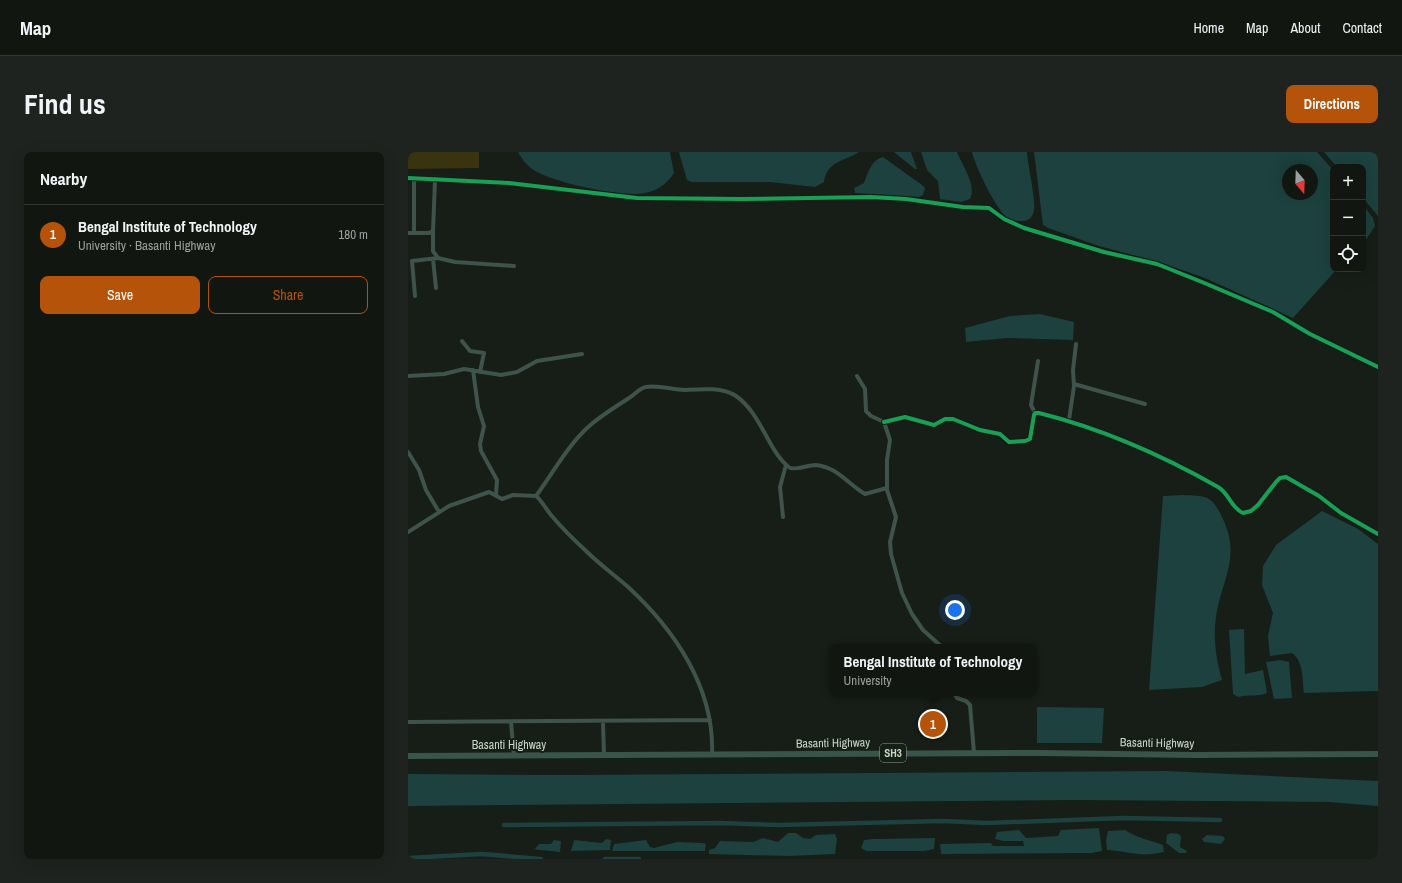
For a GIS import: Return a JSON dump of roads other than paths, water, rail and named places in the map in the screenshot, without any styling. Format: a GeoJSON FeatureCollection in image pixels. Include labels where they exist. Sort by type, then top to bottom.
{"type":"FeatureCollection","features":[{"type":"Feature","properties":{"kind":"main road","name":"Basanti Highway"},"geometry":{"type":"LineString","coordinates":[[408,756],[974,753],[1378,754]]}},
{"type":"Feature","properties":{"kind":"street"},"geometry":{"type":"LineString","coordinates":[[408,178],[509,182],[637,198],[750,199],[871,197],[906,199],[989,208],[1004,219],[1024,228],[1104,252],[1157,264],[1202,282],[1273,312],[1310,334],[1378,367]]}},
{"type":"Feature","properties":{"kind":"street"},"geometry":{"type":"LineString","coordinates":[[414,178],[414,233]]}},
{"type":"Feature","properties":{"kind":"street"},"geometry":{"type":"LineString","coordinates":[[435,180],[433,251],[436,259],[436,288]]}},
{"type":"Feature","properties":{"kind":"street"},"geometry":{"type":"LineString","coordinates":[[408,233],[433,231]]}},
{"type":"Feature","properties":{"kind":"street"},"geometry":{"type":"LineString","coordinates":[[415,296],[411,262],[414,260],[436,259],[455,262],[514,266]]}},
{"type":"Feature","properties":{"kind":"street"},"geometry":{"type":"LineString","coordinates":[[462,341],[470,350],[484,353],[480,372]]}},
{"type":"Feature","properties":{"kind":"street"},"geometry":{"type":"LineString","coordinates":[[1069,420],[1074,384],[1073,370],[1076,344]]}},
{"type":"Feature","properties":{"kind":"street"},"geometry":{"type":"LineString","coordinates":[[408,376],[444,374],[464,369],[498,375],[517,372],[542,360],[582,354]]}},
{"type":"Feature","properties":{"kind":"street"},"geometry":{"type":"LineString","coordinates":[[857,376],[865,389],[866,411],[871,416],[884,422],[905,417],[934,425],[945,419],[953,419],[980,430],[1000,434],[1009,442],[1017,442],[1030,439],[1035,413],[1031,405],[1038,361]]}},
{"type":"Feature","properties":{"kind":"street"},"geometry":{"type":"LineString","coordinates":[[473,370],[478,407],[484,426],[480,437],[481,451],[497,480],[496,495]]}},
{"type":"Feature","properties":{"kind":"street"},"geometry":{"type":"LineString","coordinates":[[1074,384],[1145,404]]}},
{"type":"Feature","properties":{"kind":"street"},"geometry":{"type":"LineString","coordinates":[[536,496],[576,440],[587,428],[616,405],[629,399],[642,388],[649,386],[680,390],[703,389],[736,397],[757,419],[786,465],[793,469],[815,465],[827,468],[842,476],[865,494],[886,488]]}},
{"type":"Feature","properties":{"kind":"street"},"geometry":{"type":"LineString","coordinates":[[1035,413],[1069,420],[1094,428],[1138,446],[1224,491],[1237,510],[1243,513],[1255,508],[1280,478],[1286,477],[1319,496],[1341,513],[1378,534]]}},
{"type":"Feature","properties":{"kind":"street"},"geometry":{"type":"LineString","coordinates":[[884,422],[890,440],[887,460],[886,488],[896,517],[890,548],[906,604],[920,626],[939,644]]}},
{"type":"Feature","properties":{"kind":"street"},"geometry":{"type":"LineString","coordinates":[[408,452],[418,470],[426,490],[440,512]]}},
{"type":"Feature","properties":{"kind":"street"},"geometry":{"type":"LineString","coordinates":[[783,517],[780,487],[786,465]]}},
{"type":"Feature","properties":{"kind":"street"},"geometry":{"type":"LineString","coordinates":[[408,532],[458,502],[489,492],[502,499],[518,495],[536,496],[573,539],[602,566],[628,587],[666,628],[692,668],[706,702],[710,720],[712,755]]}},
{"type":"Feature","properties":{"kind":"street"},"geometry":{"type":"LineString","coordinates":[[956,696],[957,698],[966,701],[970,705],[974,753]]}},
{"type":"Feature","properties":{"kind":"street"},"geometry":{"type":"LineString","coordinates":[[408,722],[603,722],[710,720]]}},
{"type":"Feature","properties":{"kind":"street"},"geometry":{"type":"LineString","coordinates":[[511,722],[514,756]]}},
{"type":"Feature","properties":{"kind":"street"},"geometry":{"type":"LineString","coordinates":[[603,722],[604,755]]}},
{"type":"Feature","properties":{"kind":"water"},"geometry":{"type":"Polygon","coordinates":[[[518,152],[670,152],[674,173],[662,186],[649,192],[635,194],[606,191],[574,185],[537,172],[526,164],[518,152]]]}},
{"type":"Feature","properties":{"kind":"water"},"geometry":{"type":"Polygon","coordinates":[[[679,152],[859,152],[832,166],[828,170],[824,182],[815,187],[770,182],[692,182],[687,180],[679,152]]]}},
{"type":"Feature","properties":{"kind":"water"},"geometry":{"type":"Polygon","coordinates":[[[894,152],[911,152],[917,169],[915,169],[894,152]]]}},
{"type":"Feature","properties":{"kind":"water"},"geometry":{"type":"Polygon","coordinates":[[[921,152],[957,152],[968,175],[972,188],[970,199],[961,202],[940,199],[938,181],[927,170],[921,152]]]}},
{"type":"Feature","properties":{"kind":"water"},"geometry":{"type":"Polygon","coordinates":[[[972,152],[1027,152],[1034,205],[1033,214],[1030,219],[1015,221],[1004,215],[987,188],[972,152]]]}},
{"type":"Feature","properties":{"kind":"water"},"geometry":{"type":"Polygon","coordinates":[[[1034,152],[1317,152],[1330,167],[1330,272],[1334,272],[1293,318],[1205,278],[1159,262],[1099,246],[1043,225],[1034,152]]]}},
{"type":"Feature","properties":{"kind":"water"},"geometry":{"type":"Polygon","coordinates":[[[1324,152],[1378,152],[1378,216],[1366,202],[1366,164],[1334,164],[1324,152]]]}},
{"type":"Feature","properties":{"kind":"water"},"geometry":{"type":"Polygon","coordinates":[[[883,157],[922,185],[925,188],[923,195],[919,197],[855,193],[854,188],[864,183],[873,164],[883,157]]]}},
{"type":"Feature","properties":{"kind":"water"},"geometry":{"type":"Polygon","coordinates":[[[1366,209],[1373,218],[1375,226],[1366,240],[1366,209]]]}},
{"type":"Feature","properties":{"kind":"water"},"geometry":{"type":"Polygon","coordinates":[[[1040,314],[1074,322],[1073,340],[1007,338],[966,342],[965,328],[1010,316],[1040,314]]]}},
{"type":"Feature","properties":{"kind":"water"},"geometry":{"type":"Polygon","coordinates":[[[1183,495],[1208,498],[1212,501],[1223,519],[1228,533],[1230,557],[1215,624],[1218,664],[1222,680],[1202,687],[1149,690],[1163,496],[1183,495]]]}},
{"type":"Feature","properties":{"kind":"water"},"geometry":{"type":"Polygon","coordinates":[[[1322,511],[1358,529],[1378,544],[1378,691],[1304,693],[1301,666],[1296,657],[1292,653],[1270,656],[1268,636],[1273,613],[1262,585],[1263,566],[1276,545],[1322,511]]]}},
{"type":"Feature","properties":{"kind":"water"},"geometry":{"type":"Polygon","coordinates":[[[1244,629],[1245,674],[1263,670],[1267,693],[1238,697],[1233,694],[1229,630],[1244,629]]]}},
{"type":"Feature","properties":{"kind":"water"},"geometry":{"type":"Polygon","coordinates":[[[1280,660],[1289,662],[1292,698],[1274,699],[1266,662],[1280,660]]]}},
{"type":"Feature","properties":{"kind":"water"},"geometry":{"type":"Polygon","coordinates":[[[1037,707],[1104,708],[1102,743],[1037,743],[1037,707]]]}},
{"type":"Feature","properties":{"kind":"water"},"geometry":{"type":"Polygon","coordinates":[[[1166,771],[1378,781],[1378,806],[1329,802],[1074,800],[408,806],[408,774],[565,775],[1166,771]]]}},
{"type":"Feature","properties":{"kind":"water"},"geometry":{"type":"Polygon","coordinates":[[[1099,828],[1102,851],[1092,853],[941,854],[940,844],[991,843],[993,846],[1024,846],[1023,841],[1003,841],[995,839],[997,832],[1019,830],[1026,838],[1058,836],[1061,830],[1099,828]]]}},
{"type":"Feature","properties":{"kind":"water"},"geometry":{"type":"Polygon","coordinates":[[[1125,830],[1139,837],[1163,845],[1164,852],[1155,854],[1141,854],[1107,850],[1106,840],[1108,831],[1125,830]]]}},
{"type":"Feature","properties":{"kind":"water"},"geometry":{"type":"Polygon","coordinates":[[[788,833],[796,833],[803,838],[810,839],[816,835],[835,834],[837,839],[835,854],[789,856],[709,854],[709,850],[715,848],[720,841],[753,842],[763,838],[778,842],[788,833]]]}},
{"type":"Feature","properties":{"kind":"water"},"geometry":{"type":"Polygon","coordinates":[[[1171,833],[1179,834],[1181,837],[1180,847],[1187,851],[1186,853],[1179,853],[1166,843],[1167,835],[1171,833]]]}},
{"type":"Feature","properties":{"kind":"water"},"geometry":{"type":"Polygon","coordinates":[[[1207,835],[1223,836],[1225,839],[1221,844],[1204,842],[1202,839],[1207,835]]]}},
{"type":"Feature","properties":{"kind":"water"},"geometry":{"type":"Polygon","coordinates":[[[935,838],[934,849],[925,851],[866,851],[861,848],[864,840],[935,838]]]}},
{"type":"Feature","properties":{"kind":"water"},"geometry":{"type":"Polygon","coordinates":[[[606,839],[611,840],[610,850],[571,851],[574,840],[602,843],[606,839]]]}},
{"type":"Feature","properties":{"kind":"water"},"geometry":{"type":"Polygon","coordinates":[[[554,840],[561,841],[560,852],[531,849],[535,849],[539,844],[551,844],[554,840]]]}},
{"type":"Feature","properties":{"kind":"water"},"geometry":{"type":"Polygon","coordinates":[[[646,840],[650,847],[654,848],[677,842],[706,844],[705,851],[612,851],[614,844],[646,840]]]}},
{"type":"Feature","properties":{"kind":"waterway"},"geometry":{"type":"LineString","coordinates":[[504,825],[720,823],[779,825],[943,821],[987,823],[1124,818],[1220,820]]}},
{"type":"Feature","properties":{"kind":"waterway"},"geometry":{"type":"LineString","coordinates":[[408,858],[482,854],[541,859]]}},
{"type":"Feature","properties":{"kind":"waterway"},"geometry":{"type":"LineString","coordinates":[[605,859],[639,859]]}},
{"type":"Feature","properties":{"kind":"place","name":"Bengal Institute of Technology"},"geometry":{"type":"Point","coordinates":[933,724]}}]}
